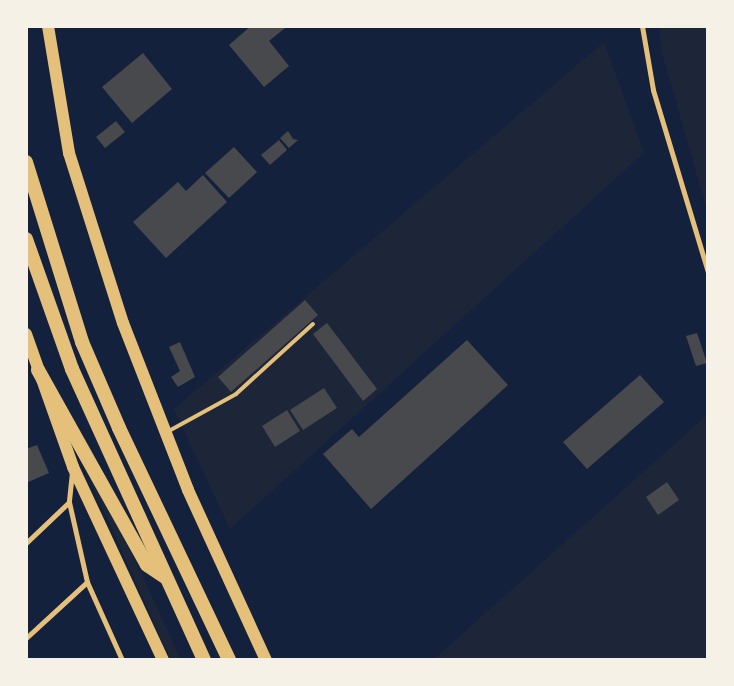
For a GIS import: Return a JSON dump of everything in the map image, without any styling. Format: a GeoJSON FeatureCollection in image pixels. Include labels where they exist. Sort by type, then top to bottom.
{"type":"FeatureCollection","features":[{"type":"Feature","properties":{"kind":"highway"},"geometry":{"type":"LineString","coordinates":[[26,162],[82,342],[119,428],[229,660]]}},
{"type":"Feature","properties":{"kind":"highway"},"geometry":{"type":"LineString","coordinates":[[26,239],[72,369],[204,660]]}},
{"type":"Feature","properties":{"kind":"highway"},"geometry":{"type":"LineString","coordinates":[[38,370],[147,565],[165,577]]}},
{"type":"Feature","properties":{"kind":"main road"},"geometry":{"type":"LineString","coordinates":[[48,26],[69,153],[123,322],[165,433],[266,660]]}},
{"type":"Feature","properties":{"kind":"main road"},"geometry":{"type":"LineString","coordinates":[[26,334],[73,467],[163,660]]}},
{"type":"Feature","properties":{"kind":"street"},"geometry":{"type":"LineString","coordinates":[[642,26],[653,90],[708,272]]}},
{"type":"Feature","properties":{"kind":"street"},"geometry":{"type":"LineString","coordinates":[[73,467],[69,502],[87,582],[122,660]]}},
{"type":"Feature","properties":{"kind":"street"},"geometry":{"type":"LineString","coordinates":[[26,543],[69,502]]}},
{"type":"Feature","properties":{"kind":"street"},"geometry":{"type":"LineString","coordinates":[[26,638],[87,582]]}},
{"type":"Feature","properties":{"kind":"lane"},"geometry":{"type":"LineString","coordinates":[[165,433],[236,394],[313,324]]}},
{"type":"Feature","properties":{"kind":"shaded area"},"geometry":{"type":"Polygon","coordinates":[[[659,26],[708,26],[708,214],[662,53],[659,26]]]}},
{"type":"Feature","properties":{"kind":"shaded area"},"geometry":{"type":"Polygon","coordinates":[[[604,42],[644,153],[230,529],[174,409],[604,42]]]}},
{"type":"Feature","properties":{"kind":"shaded area"},"geometry":{"type":"Polygon","coordinates":[[[708,414],[708,660],[433,660],[708,414]]]}},
{"type":"Feature","properties":{"kind":"shaded area"},"geometry":{"type":"Polygon","coordinates":[[[92,476],[142,575],[181,660],[171,660],[89,478],[92,476]]]}},
{"type":"Feature","properties":{"kind":"building"},"geometry":{"type":"Polygon","coordinates":[[[251,26],[285,28],[269,41],[289,66],[264,87],[229,45],[251,26]]]}},
{"type":"Feature","properties":{"kind":"building"},"geometry":{"type":"Polygon","coordinates":[[[143,53],[172,89],[132,123],[102,87],[143,53]]]}},
{"type":"Feature","properties":{"kind":"building"},"geometry":{"type":"Polygon","coordinates":[[[116,121],[125,132],[105,148],[96,137],[116,121]]]}},
{"type":"Feature","properties":{"kind":"building"},"geometry":{"type":"Polygon","coordinates":[[[288,131],[293,139],[298,140],[289,148],[280,138],[288,131]]]}},
{"type":"Feature","properties":{"kind":"building"},"geometry":{"type":"Polygon","coordinates":[[[279,140],[287,150],[270,165],[261,155],[279,140]]]}},
{"type":"Feature","properties":{"kind":"building"},"geometry":{"type":"Polygon","coordinates":[[[234,147],[257,172],[229,198],[205,173],[234,147]]]}},
{"type":"Feature","properties":{"kind":"building"},"geometry":{"type":"Polygon","coordinates":[[[203,175],[227,202],[166,258],[133,222],[178,182],[186,191],[203,175]]]}},
{"type":"Feature","properties":{"kind":"building"},"geometry":{"type":"Polygon","coordinates":[[[305,300],[318,315],[231,392],[218,377],[305,300]]]}},
{"type":"Feature","properties":{"kind":"building"},"geometry":{"type":"Polygon","coordinates":[[[327,323],[377,389],[363,401],[313,334],[327,323]]]}},
{"type":"Feature","properties":{"kind":"building"},"geometry":{"type":"Polygon","coordinates":[[[697,333],[707,363],[696,366],[686,336],[697,333]]]}},
{"type":"Feature","properties":{"kind":"building"},"geometry":{"type":"Polygon","coordinates":[[[467,340],[508,385],[371,509],[323,454],[352,429],[359,437],[467,340]]]}},
{"type":"Feature","properties":{"kind":"building"},"geometry":{"type":"Polygon","coordinates":[[[180,342],[195,377],[178,387],[171,377],[180,371],[169,347],[180,342]]]}},
{"type":"Feature","properties":{"kind":"building"},"geometry":{"type":"Polygon","coordinates":[[[640,375],[664,402],[587,469],[563,442],[640,375]]]}},
{"type":"Feature","properties":{"kind":"building"},"geometry":{"type":"Polygon","coordinates":[[[324,388],[337,408],[303,430],[290,410],[324,388]]]}},
{"type":"Feature","properties":{"kind":"building"},"geometry":{"type":"Polygon","coordinates":[[[287,410],[300,431],[275,447],[262,426],[287,410]]]}},
{"type":"Feature","properties":{"kind":"building"},"geometry":{"type":"Polygon","coordinates":[[[37,445],[49,473],[26,483],[26,449],[37,445]]]}},
{"type":"Feature","properties":{"kind":"building"},"geometry":{"type":"Polygon","coordinates":[[[667,482],[679,500],[658,515],[646,497],[667,482]]]}}]}
